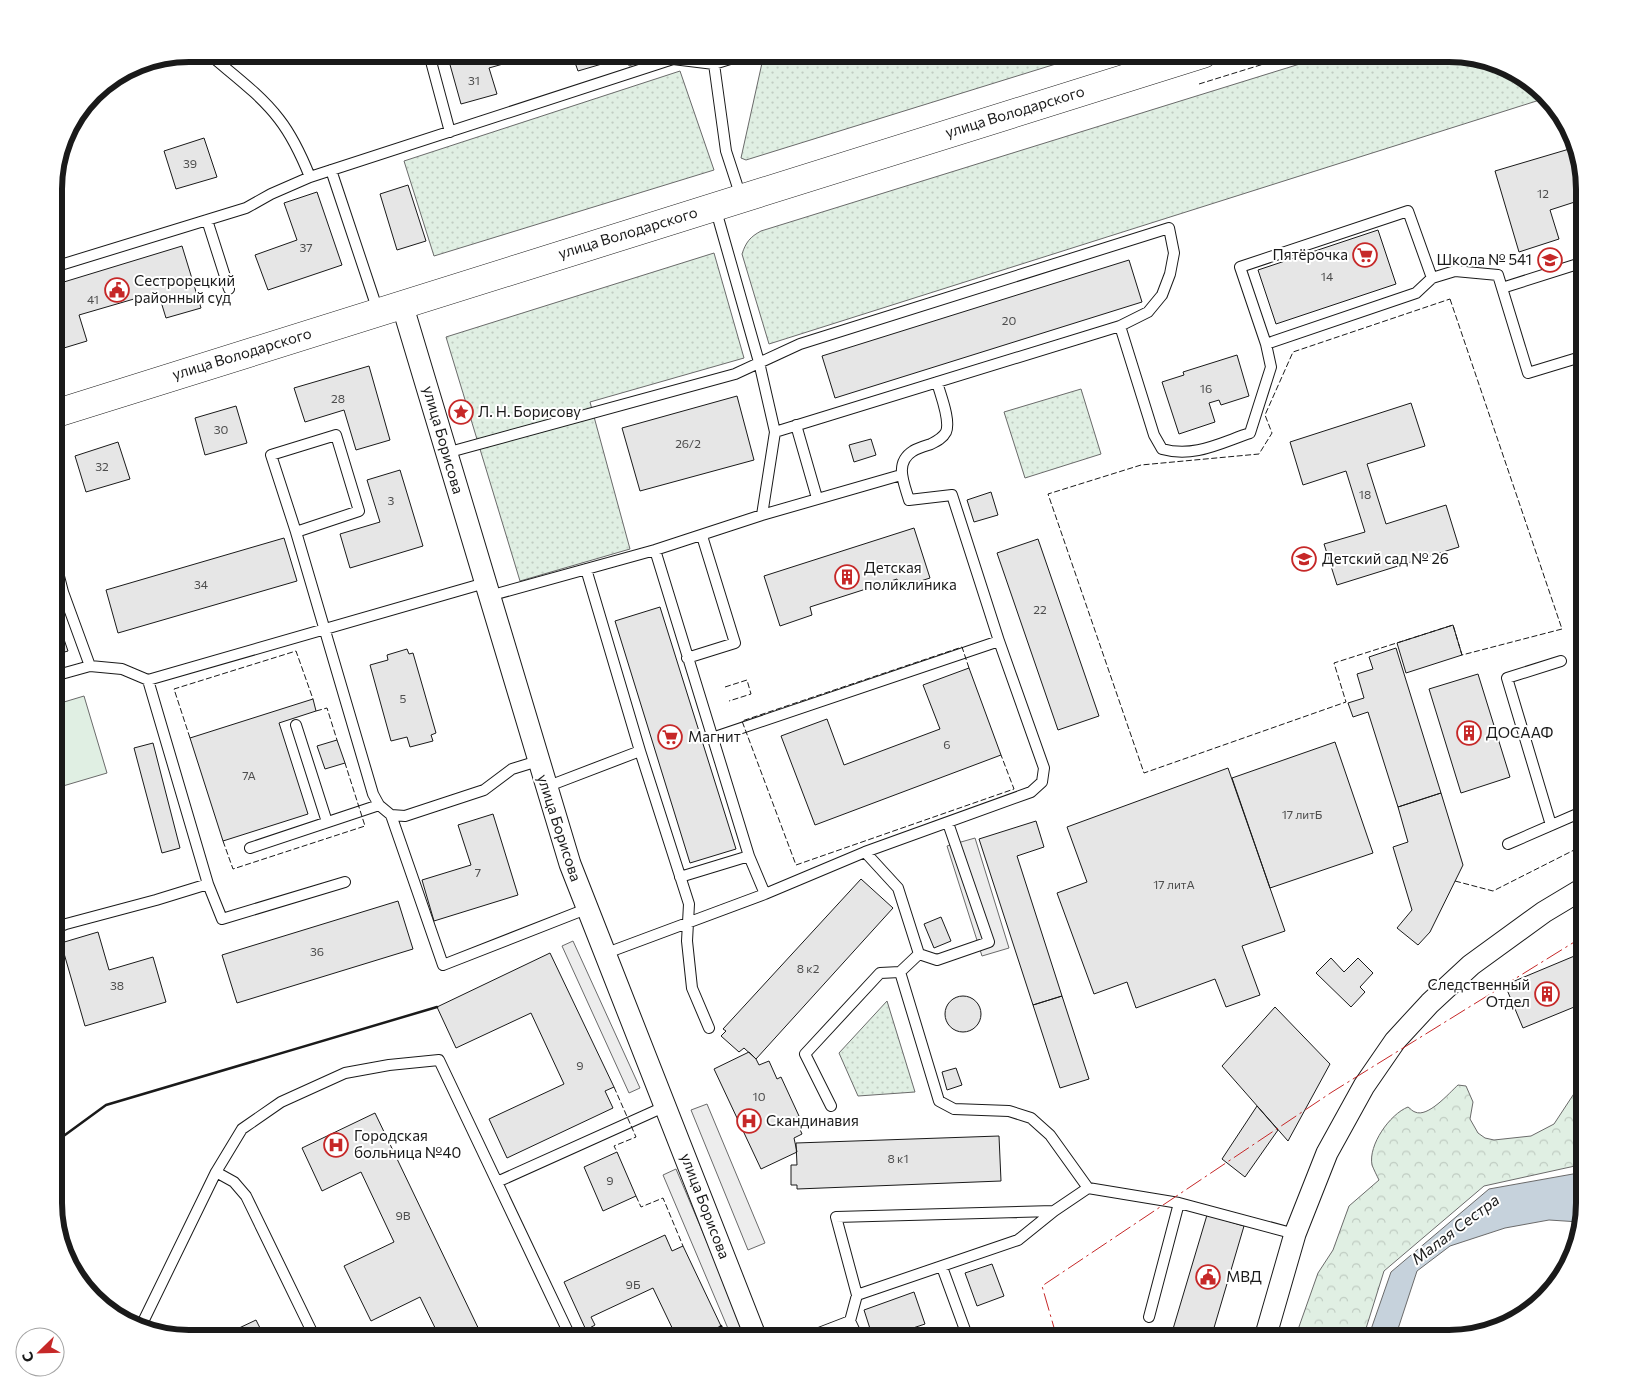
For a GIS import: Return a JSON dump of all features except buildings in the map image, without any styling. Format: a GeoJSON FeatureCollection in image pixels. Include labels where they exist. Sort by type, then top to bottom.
{"type":"FeatureCollection","features":[{"type":"Feature","properties":{"kind":"main road","name":"улица Володарского"},"geometry":{"type":"LineString","coordinates":[[63,411],[1174,63]]}},
{"type":"Feature","properties":{"kind":"street","name":"улица Борисова"},"geometry":{"type":"LineString","coordinates":[[390,308],[446,454],[570,864],[586,909],[666,1106],[753,1330]]}},
{"type":"Feature","properties":{"kind":"street"},"geometry":{"type":"LineString","coordinates":[[1267,1330],[1295,1234],[1326,1153],[1364,1086],[1395,1040],[1430,1003],[1471,965],[1544,912],[1576,893]]}},
{"type":"Feature","properties":{"kind":"lane"},"geometry":{"type":"LineString","coordinates":[[219,63],[255,94],[279,118],[298,148],[310,177]]}},
{"type":"Feature","properties":{"kind":"lane"},"geometry":{"type":"LineString","coordinates":[[431,63],[450,132]]}},
{"type":"Feature","properties":{"kind":"lane"},"geometry":{"type":"LineString","coordinates":[[63,264],[246,208],[271,194],[310,177],[661,63]]}},
{"type":"Feature","properties":{"kind":"lane"},"geometry":{"type":"LineString","coordinates":[[706,63],[717,63]]}},
{"type":"Feature","properties":{"kind":"lane"},"geometry":{"type":"LineString","coordinates":[[714,64],[726,151],[741,198]]}},
{"type":"Feature","properties":{"kind":"lane"},"geometry":{"type":"LineString","coordinates":[[332,170],[390,308]]}},
{"type":"Feature","properties":{"kind":"lane"},"geometry":{"type":"LineString","coordinates":[[714,206],[759,362],[774,432],[762,515]]}},
{"type":"Feature","properties":{"kind":"lane"},"geometry":{"type":"LineString","coordinates":[[1120,326],[1154,434],[1162,449],[1176,453],[1196,452],[1250,433],[1271,367],[1266,344],[1240,267],[1408,211],[1432,278]]}},
{"type":"Feature","properties":{"kind":"lane"},"geometry":{"type":"LineString","coordinates":[[206,220],[229,290]]}},
{"type":"Feature","properties":{"kind":"lane"},"geometry":{"type":"LineString","coordinates":[[446,454],[735,374],[800,344],[1169,228],[1174,253],[1170,274],[1162,294],[1148,312],[1120,326],[774,432]]}},
{"type":"Feature","properties":{"kind":"lane"},"geometry":{"type":"LineString","coordinates":[[1502,288],[1576,265]]}},
{"type":"Feature","properties":{"kind":"lane"},"geometry":{"type":"LineString","coordinates":[[1266,344],[1416,293],[1432,278],[1455,271],[1498,275],[1528,373],[1576,358]]}},
{"type":"Feature","properties":{"kind":"lane"},"geometry":{"type":"LineString","coordinates":[[604,954],[764,894],[865,852],[1031,792],[1042,782],[1044,768],[952,495],[908,500],[901,475],[901,465],[906,456],[914,450],[940,440],[947,431],[947,417],[937,382]]}},
{"type":"Feature","properties":{"kind":"lane"},"geometry":{"type":"LineString","coordinates":[[796,425],[817,498]]}},
{"type":"Feature","properties":{"kind":"lane"},"geometry":{"type":"LineString","coordinates":[[296,532],[359,511],[336,435],[271,454],[296,532],[373,794],[379,805],[391,814],[405,816],[484,790],[512,769],[538,761]]}},
{"type":"Feature","properties":{"kind":"lane"},"geometry":{"type":"LineString","coordinates":[[63,674],[90,666],[122,669],[148,680],[324,630],[655,550],[817,498],[901,475]]}},
{"type":"Feature","properties":{"kind":"lane"},"geometry":{"type":"LineString","coordinates":[[687,658],[735,643],[702,536]]}},
{"type":"Feature","properties":{"kind":"lane"},"geometry":{"type":"LineString","coordinates":[[655,550],[749,856],[764,894]]}},
{"type":"Feature","properties":{"kind":"lane"},"geometry":{"type":"LineString","coordinates":[[586,568],[640,752],[688,904],[687,941],[692,988],[709,1028]]}},
{"type":"Feature","properties":{"kind":"lane"},"geometry":{"type":"LineString","coordinates":[[63,603],[90,666]]}},
{"type":"Feature","properties":{"kind":"lane"},"geometry":{"type":"LineString","coordinates":[[712,738],[1000,640]]}},
{"type":"Feature","properties":{"kind":"lane"},"geometry":{"type":"LineString","coordinates":[[1551,825],[1507,678],[1561,661]]}},
{"type":"Feature","properties":{"kind":"lane"},"geometry":{"type":"LineString","coordinates":[[148,680],[208,884],[222,919],[345,882]]}},
{"type":"Feature","properties":{"kind":"lane"},"geometry":{"type":"LineString","coordinates":[[296,725],[327,822]]}},
{"type":"Feature","properties":{"kind":"lane"},"geometry":{"type":"LineString","coordinates":[[546,787],[640,752]]}},
{"type":"Feature","properties":{"kind":"lane"},"geometry":{"type":"LineString","coordinates":[[250,848],[379,805]]}},
{"type":"Feature","properties":{"kind":"lane"},"geometry":{"type":"LineString","coordinates":[[391,814],[443,965],[586,909]]}},
{"type":"Feature","properties":{"kind":"lane"},"geometry":{"type":"LineString","coordinates":[[1508,844],[1576,814]]}},
{"type":"Feature","properties":{"kind":"lane"},"geometry":{"type":"LineString","coordinates":[[919,954],[938,960],[989,942],[948,823]]}},
{"type":"Feature","properties":{"kind":"lane"},"geometry":{"type":"LineString","coordinates":[[865,852],[898,888],[919,954]]}},
{"type":"Feature","properties":{"kind":"lane"},"geometry":{"type":"LineString","coordinates":[[680,878],[749,856]]}},
{"type":"Feature","properties":{"kind":"lane"},"geometry":{"type":"LineString","coordinates":[[63,925],[208,884]]}},
{"type":"Feature","properties":{"kind":"lane"},"geometry":{"type":"LineString","coordinates":[[831,1106],[805,1054],[880,973],[900,972],[919,954]]}},
{"type":"Feature","properties":{"kind":"lane"},"geometry":{"type":"LineString","coordinates":[[900,972],[939,1101],[954,1109],[1009,1111],[1031,1118],[1050,1135],[1088,1188]]}},
{"type":"Feature","properties":{"kind":"lane"},"geometry":{"type":"LineString","coordinates":[[143,1321],[216,1172],[242,1129],[281,1102],[346,1072],[439,1060],[567,1330]]}},
{"type":"Feature","properties":{"kind":"lane"},"geometry":{"type":"LineString","coordinates":[[497,1182],[666,1106]]}},
{"type":"Feature","properties":{"kind":"lane"},"geometry":{"type":"LineString","coordinates":[[216,1172],[234,1182],[246,1196],[310,1330]]}},
{"type":"Feature","properties":{"kind":"lane"},"geometry":{"type":"LineString","coordinates":[[857,1296],[1018,1240],[1054,1211],[1088,1188],[1179,1204],[1295,1234]]}},
{"type":"Feature","properties":{"kind":"lane"},"geometry":{"type":"LineString","coordinates":[[1149,1317],[1179,1204]]}},
{"type":"Feature","properties":{"kind":"lane"},"geometry":{"type":"LineString","coordinates":[[854,1330],[850,1321],[857,1296],[836,1217],[1054,1211]]}},
{"type":"Feature","properties":{"kind":"lane"},"geometry":{"type":"LineString","coordinates":[[942,1267],[965,1330]]}},
{"type":"Feature","properties":{"kind":"lane"},"geometry":{"type":"LineString","coordinates":[[827,1330],[850,1321]]}},
{"type":"Feature","properties":{"kind":"green space"},"geometry":{"type":"Polygon","coordinates":[[[762,63],[1059,63],[746,160],[741,158],[762,63]]]}},
{"type":"Feature","properties":{"kind":"green space"},"geometry":{"type":"Polygon","coordinates":[[[1303,63],[1457,63],[1474,65],[1512,79],[1538,100],[769,344],[742,254],[749,240],[761,231],[1303,63]]]}},
{"type":"Feature","properties":{"kind":"green space"},"geometry":{"type":"Polygon","coordinates":[[[680,71],[714,170],[434,256],[404,161],[680,71]]]}},
{"type":"Feature","properties":{"kind":"green space"},"geometry":{"type":"Polygon","coordinates":[[[714,253],[744,358],[590,402],[630,549],[520,581],[446,337],[714,253]]]}},
{"type":"Feature","properties":{"kind":"green space"},"geometry":{"type":"Polygon","coordinates":[[[1081,389],[1101,454],[1025,478],[1004,412],[1081,389]]]}},
{"type":"Feature","properties":{"kind":"green space"},"geometry":{"type":"Polygon","coordinates":[[[84,696],[107,773],[63,786],[63,702],[84,696]]]}},
{"type":"Feature","properties":{"kind":"green space"},"geometry":{"type":"Polygon","coordinates":[[[887,1001],[915,1092],[858,1096],[839,1053],[887,1001]]]}},
{"type":"Feature","properties":{"kind":"green space"},"geometry":{"type":"Polygon","coordinates":[[[1458,1085],[1466,1086],[1473,1102],[1470,1119],[1478,1133],[1485,1138],[1494,1140],[1531,1136],[1554,1124],[1576,1091],[1576,1166],[1484,1186],[1384,1271],[1366,1330],[1298,1330],[1318,1273],[1333,1250],[1349,1206],[1379,1180],[1372,1165],[1373,1148],[1382,1131],[1394,1116],[1408,1107],[1415,1112],[1426,1111],[1438,1104],[1458,1085]]]}},
{"type":"Feature","properties":{"kind":"shaded area"},"geometry":{"type":"Polygon","coordinates":[[[975,838],[1009,948],[982,956],[947,846],[975,838]]]}},
{"type":"Feature","properties":{"kind":"shaded area"},"geometry":{"type":"Polygon","coordinates":[[[573,941],[640,1088],[629,1093],[562,946],[573,941]]]}},
{"type":"Feature","properties":{"kind":"shaded area"},"geometry":{"type":"Polygon","coordinates":[[[707,1104],[765,1243],[748,1250],[691,1110],[707,1104]]]}},
{"type":"Feature","properties":{"kind":"shaded area"},"geometry":{"type":"Polygon","coordinates":[[[676,1169],[744,1330],[729,1330],[663,1175],[676,1169]]]}},
{"type":"Feature","properties":{"kind":"water","name":"Малая Сестра"},"geometry":{"type":"Polygon","coordinates":[[[1576,1173],[1574,1222],[1549,1220],[1505,1228],[1450,1246],[1417,1271],[1398,1330],[1371,1330],[1391,1272],[1489,1189],[1576,1173]]]}},
{"type":"Feature","properties":{"kind":"fence"},"geometry":{"type":"LineString","coordinates":[[1199,84],[1267,63]]}},
{"type":"Feature","properties":{"kind":"fence"},"geometry":{"type":"LineString","coordinates":[[1450,299],[1562,629],[1462,655],[1453,625],[1334,663],[1346,702],[1144,773],[1048,494],[1141,465],[1259,454],[1272,433],[1265,415],[1293,352],[1450,299]]}},
{"type":"Feature","properties":{"kind":"fence"},"geometry":{"type":"LineString","coordinates":[[969,668],[962,647],[742,721],[796,865],[1014,789],[1001,755]]}},
{"type":"Feature","properties":{"kind":"fence"},"geometry":{"type":"LineString","coordinates":[[190,738],[174,689],[296,651],[313,699]]}},
{"type":"Feature","properties":{"kind":"fence"},"geometry":{"type":"LineString","coordinates":[[725,687],[747,680],[751,694],[729,701]]}},
{"type":"Feature","properties":{"kind":"fence"},"geometry":{"type":"LineString","coordinates":[[316,711],[327,708],[337,740]]}},
{"type":"Feature","properties":{"kind":"fence"},"geometry":{"type":"LineString","coordinates":[[223,841],[233,869],[365,826],[345,763]]}},
{"type":"Feature","properties":{"kind":"fence"},"geometry":{"type":"LineString","coordinates":[[1455,881],[1493,891],[1576,849]]}},
{"type":"Feature","properties":{"kind":"fence"},"geometry":{"type":"LineString","coordinates":[[614,1087],[636,1137],[614,1146],[617,1152]]}},
{"type":"Feature","properties":{"kind":"fence"},"geometry":{"type":"LineString","coordinates":[[636,1196],[641,1207],[663,1198],[683,1246]]}},
{"type":"Feature","properties":{"kind":"wall"},"geometry":{"type":"LineString","coordinates":[[63,1136],[106,1105],[437,1007]]}},
{"type":"Feature","properties":{"kind":"wall"},"geometry":{"type":"LineString","coordinates":[[721,1326],[723,1330]]}},
{"type":"Feature","properties":{"kind":"power"},"geometry":{"type":"LineString","coordinates":[[1055,1330],[1042,1286],[1332,1092],[1576,941]]}},
{"type":"Feature","properties":{"kind":"power"},"geometry":{"type":"LineString","coordinates":[[1015,1330],[1018,1328],[1019,1330]]}},
{"type":"Feature","properties":{"kind":"place","name":"Пятёрочка"},"geometry":{"type":"Point","coordinates":[1365,255]}},
{"type":"Feature","properties":{"kind":"place","name":"Школа № 541"},"geometry":{"type":"Point","coordinates":[1550,260]}},
{"type":"Feature","properties":{"kind":"place","name":"Сестрорецкий районный суд"},"geometry":{"type":"Point","coordinates":[117,290]}},
{"type":"Feature","properties":{"kind":"place","name":"Л. Н. Борисову"},"geometry":{"type":"Point","coordinates":[461,412]}},
{"type":"Feature","properties":{"kind":"place","name":"Детский сад № 26"},"geometry":{"type":"Point","coordinates":[1304,559]}},
{"type":"Feature","properties":{"kind":"place","name":"Детская поликлиника"},"geometry":{"type":"Point","coordinates":[847,577]}},
{"type":"Feature","properties":{"kind":"place","name":"ДОСААФ"},"geometry":{"type":"Point","coordinates":[1469,733]}},
{"type":"Feature","properties":{"kind":"place","name":"Магнит"},"geometry":{"type":"Point","coordinates":[670,737]}},
{"type":"Feature","properties":{"kind":"place","name":"Следственный Отдел"},"geometry":{"type":"Point","coordinates":[1547,994]}},
{"type":"Feature","properties":{"kind":"place","name":"Скандинавия"},"geometry":{"type":"Point","coordinates":[749,1121]}},
{"type":"Feature","properties":{"kind":"place","name":"Городская больница №40"},"geometry":{"type":"Point","coordinates":[336,1145]}},
{"type":"Feature","properties":{"kind":"place","name":"МВД"},"geometry":{"type":"Point","coordinates":[1208,1277]}}]}
